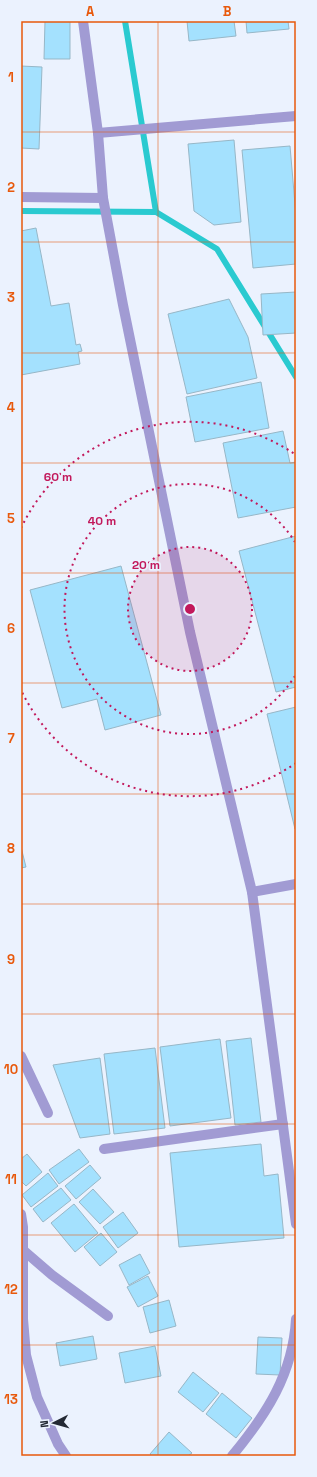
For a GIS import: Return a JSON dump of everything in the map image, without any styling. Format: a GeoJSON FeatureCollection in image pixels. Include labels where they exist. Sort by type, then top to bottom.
{"type":"FeatureCollection","features":[{"type":"Feature","properties":{"kind":"street"},"geometry":{"type":"LineString","coordinates":[[83,21],[98,132],[103,198],[124,313],[190,632],[252,892],[296,1224]]}},
{"type":"Feature","properties":{"kind":"street"},"geometry":{"type":"LineString","coordinates":[[98,132],[296,116]]}},
{"type":"Feature","properties":{"kind":"street"},"geometry":{"type":"LineString","coordinates":[[21,197],[103,198]]}},
{"type":"Feature","properties":{"kind":"street"},"geometry":{"type":"LineString","coordinates":[[252,892],[296,884]]}},
{"type":"Feature","properties":{"kind":"street"},"geometry":{"type":"LineString","coordinates":[[21,1056],[48,1113]]}},
{"type":"Feature","properties":{"kind":"street"},"geometry":{"type":"LineString","coordinates":[[104,1149],[283,1124]]}},
{"type":"Feature","properties":{"kind":"street"},"geometry":{"type":"LineString","coordinates":[[21,1214],[23,1250],[23,1319],[26,1355],[37,1397],[58,1444],[66,1456]]}},
{"type":"Feature","properties":{"kind":"street"},"geometry":{"type":"LineString","coordinates":[[23,1250],[52,1275],[108,1316]]}},
{"type":"Feature","properties":{"kind":"street"},"geometry":{"type":"LineString","coordinates":[[232,1456],[274,1397],[289,1362],[295,1339],[296,1319]]}},
{"type":"Feature","properties":{"kind":"building"},"geometry":{"type":"Polygon","coordinates":[[[45,21],[70,21],[70,59],[44,59],[45,21]]]}},
{"type":"Feature","properties":{"kind":"building"},"geometry":{"type":"Polygon","coordinates":[[[187,21],[234,21],[236,36],[189,41],[187,21]]]}},
{"type":"Feature","properties":{"kind":"building"},"geometry":{"type":"Polygon","coordinates":[[[246,21],[288,21],[289,29],[247,33],[246,21]]]}},
{"type":"Feature","properties":{"kind":"building"},"geometry":{"type":"Polygon","coordinates":[[[21,66],[42,67],[39,149],[21,148],[21,66]]]}},
{"type":"Feature","properties":{"kind":"building"},"geometry":{"type":"Polygon","coordinates":[[[234,140],[241,222],[214,225],[194,211],[188,144],[234,140]]]}},
{"type":"Feature","properties":{"kind":"building"},"geometry":{"type":"Polygon","coordinates":[[[290,146],[296,216],[296,264],[253,268],[242,150],[290,146]]]}},
{"type":"Feature","properties":{"kind":"building"},"geometry":{"type":"Polygon","coordinates":[[[36,228],[51,306],[69,303],[76,345],[80,344],[82,351],[78,352],[80,364],[21,375],[21,231],[36,228]]]}},
{"type":"Feature","properties":{"kind":"building"},"geometry":{"type":"Polygon","coordinates":[[[296,292],[296,333],[263,335],[261,294],[296,292]]]}},
{"type":"Feature","properties":{"kind":"building"},"geometry":{"type":"Polygon","coordinates":[[[229,299],[248,337],[257,378],[187,394],[168,314],[229,299]]]}},
{"type":"Feature","properties":{"kind":"building"},"geometry":{"type":"Polygon","coordinates":[[[261,382],[269,428],[195,442],[186,397],[261,382]]]}},
{"type":"Feature","properties":{"kind":"building"},"geometry":{"type":"Polygon","coordinates":[[[283,431],[290,463],[296,462],[296,507],[238,518],[223,443],[283,431]]]}},
{"type":"Feature","properties":{"kind":"building"},"geometry":{"type":"Polygon","coordinates":[[[296,536],[296,687],[276,692],[239,551],[296,536]]]}},
{"type":"Feature","properties":{"kind":"building"},"geometry":{"type":"Polygon","coordinates":[[[121,566],[161,715],[105,730],[97,699],[62,708],[30,590],[121,566]]]}},
{"type":"Feature","properties":{"kind":"building"},"geometry":{"type":"Polygon","coordinates":[[[296,707],[296,829],[295,829],[267,714],[296,707]]]}},
{"type":"Feature","properties":{"kind":"building"},"geometry":{"type":"Polygon","coordinates":[[[21,847],[26,867],[21,868],[21,847]]]}},
{"type":"Feature","properties":{"kind":"building"},"geometry":{"type":"Polygon","coordinates":[[[251,1038],[261,1122],[235,1125],[226,1041],[251,1038]]]}},
{"type":"Feature","properties":{"kind":"building"},"geometry":{"type":"Polygon","coordinates":[[[220,1039],[231,1118],[170,1126],[160,1047],[220,1039]]]}},
{"type":"Feature","properties":{"kind":"building"},"geometry":{"type":"Polygon","coordinates":[[[155,1048],[165,1128],[114,1134],[104,1054],[155,1048]]]}},
{"type":"Feature","properties":{"kind":"building"},"geometry":{"type":"Polygon","coordinates":[[[100,1058],[110,1134],[80,1138],[53,1065],[100,1058]]]}},
{"type":"Feature","properties":{"kind":"building"},"geometry":{"type":"Polygon","coordinates":[[[261,1144],[264,1176],[278,1174],[284,1238],[179,1247],[170,1153],[261,1144]]]}},
{"type":"Feature","properties":{"kind":"building"},"geometry":{"type":"Polygon","coordinates":[[[79,1149],[89,1162],[59,1184],[49,1170],[79,1149]]]}},
{"type":"Feature","properties":{"kind":"building"},"geometry":{"type":"Polygon","coordinates":[[[27,1154],[42,1172],[26,1186],[21,1181],[21,1159],[27,1154]]]}},
{"type":"Feature","properties":{"kind":"building"},"geometry":{"type":"Polygon","coordinates":[[[90,1165],[101,1178],[76,1199],[65,1186],[90,1165]]]}},
{"type":"Feature","properties":{"kind":"building"},"geometry":{"type":"Polygon","coordinates":[[[48,1173],[58,1186],[31,1207],[22,1195],[48,1173]]]}},
{"type":"Feature","properties":{"kind":"building"},"geometry":{"type":"Polygon","coordinates":[[[61,1188],[71,1200],[43,1222],[33,1209],[61,1188]]]}},
{"type":"Feature","properties":{"kind":"building"},"geometry":{"type":"Polygon","coordinates":[[[93,1189],[114,1212],[100,1224],[79,1202],[93,1189]]]}},
{"type":"Feature","properties":{"kind":"building"},"geometry":{"type":"Polygon","coordinates":[[[74,1204],[98,1233],[75,1252],[51,1223],[74,1204]]]}},
{"type":"Feature","properties":{"kind":"building"},"geometry":{"type":"Polygon","coordinates":[[[123,1212],[138,1233],[118,1248],[103,1227],[123,1212]]]}},
{"type":"Feature","properties":{"kind":"building"},"geometry":{"type":"Polygon","coordinates":[[[101,1233],[117,1252],[100,1266],[84,1247],[101,1233]]]}},
{"type":"Feature","properties":{"kind":"building"},"geometry":{"type":"Polygon","coordinates":[[[140,1254],[150,1273],[129,1285],[119,1265],[140,1254]]]}},
{"type":"Feature","properties":{"kind":"building"},"geometry":{"type":"Polygon","coordinates":[[[148,1276],[158,1296],[138,1307],[127,1287],[148,1276]]]}},
{"type":"Feature","properties":{"kind":"building"},"geometry":{"type":"Polygon","coordinates":[[[169,1300],[176,1326],[150,1333],[143,1307],[169,1300]]]}},
{"type":"Feature","properties":{"kind":"building"},"geometry":{"type":"Polygon","coordinates":[[[93,1336],[97,1359],[60,1366],[56,1343],[93,1336]]]}},
{"type":"Feature","properties":{"kind":"building"},"geometry":{"type":"Polygon","coordinates":[[[258,1337],[282,1338],[280,1375],[256,1374],[258,1337]]]}},
{"type":"Feature","properties":{"kind":"building"},"geometry":{"type":"Polygon","coordinates":[[[155,1346],[161,1376],[125,1383],[119,1353],[155,1346]]]}},
{"type":"Feature","properties":{"kind":"building"},"geometry":{"type":"Polygon","coordinates":[[[193,1372],[219,1393],[203,1412],[178,1392],[193,1372]]]}},
{"type":"Feature","properties":{"kind":"building"},"geometry":{"type":"Polygon","coordinates":[[[222,1393],[252,1418],[236,1438],[206,1414],[222,1393]]]}},
{"type":"Feature","properties":{"kind":"building"},"geometry":{"type":"Polygon","coordinates":[[[169,1432],[192,1453],[188,1456],[152,1456],[150,1454],[169,1432]]]}},
{"type":"Feature","properties":{"kind":"waterway"},"geometry":{"type":"LineString","coordinates":[[125,21],[156,212]]}},
{"type":"Feature","properties":{"kind":"waterway"},"geometry":{"type":"LineString","coordinates":[[21,211],[156,212],[217,249],[296,377]]}}]}
